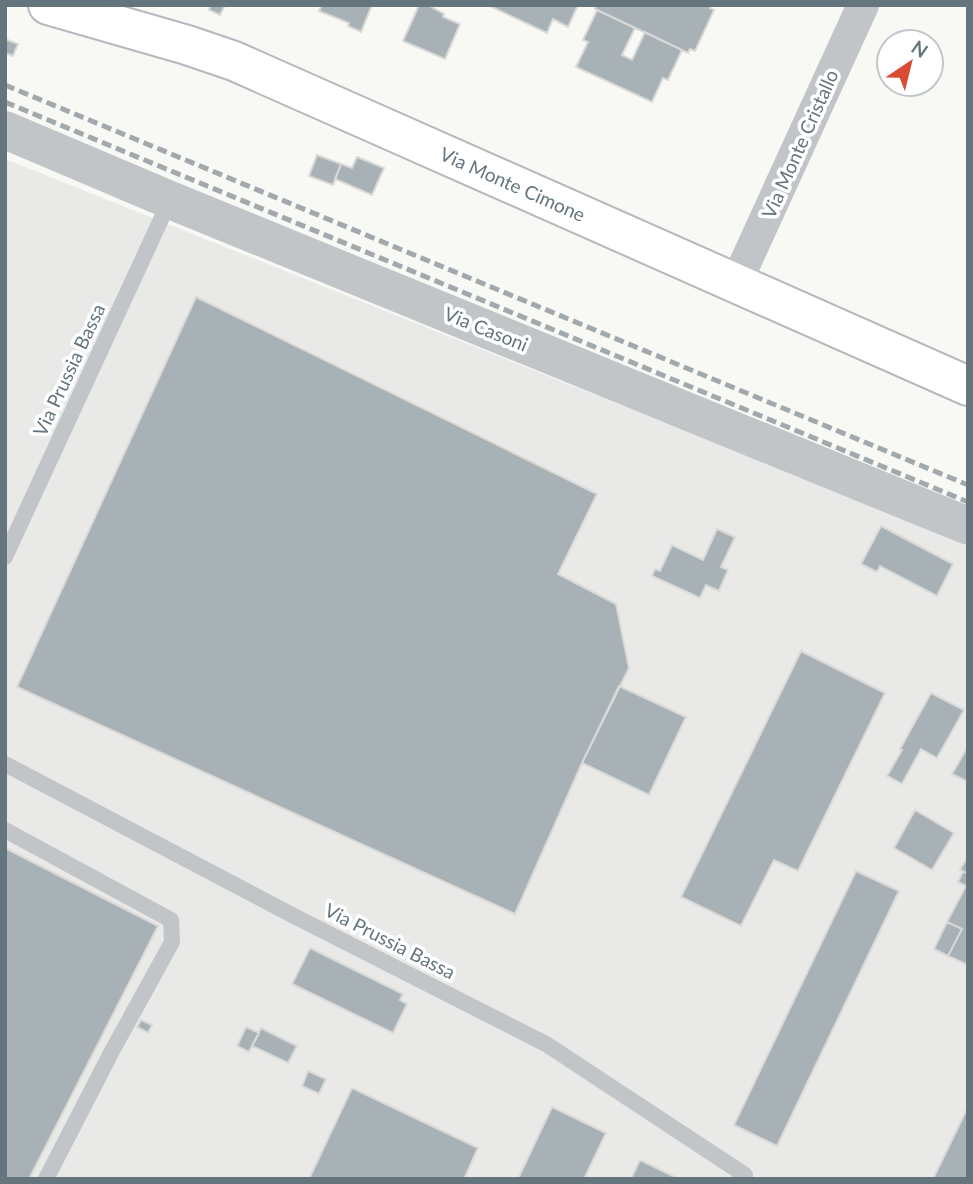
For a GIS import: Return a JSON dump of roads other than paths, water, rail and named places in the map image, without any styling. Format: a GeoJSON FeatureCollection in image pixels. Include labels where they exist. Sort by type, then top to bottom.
{"type":"FeatureCollection","features":[{"type":"Feature","properties":{"kind":"main road","name":"Via Monte Cimone"},"geometry":{"type":"LineString","coordinates":[[58,8],[234,61],[968,386]]}},
{"type":"Feature","properties":{"kind":"street","name":"Via Monte Cristallo"},"geometry":{"type":"LineString","coordinates":[[736,283],[863,5]]}},
{"type":"Feature","properties":{"kind":"street","name":"Via Casoni"},"geometry":{"type":"LineString","coordinates":[[5,130],[968,526]]}},
{"type":"Feature","properties":{"kind":"lane","name":"Via Prussia Bassa"},"geometry":{"type":"LineString","coordinates":[[5,557],[170,200]]}},
{"type":"Feature","properties":{"kind":"lane","name":"Via Prussia Bassa"},"geometry":{"type":"LineString","coordinates":[[5,764],[292,915],[546,1044],[745,1175]]}},
{"type":"Feature","properties":{"kind":"lane"},"geometry":{"type":"LineString","coordinates":[[5,830],[171,920],[172,942],[46,1179]]}},
{"type":"Feature","properties":{"kind":"railway"},"geometry":{"type":"LineString","coordinates":[[5,85],[968,485]]}},
{"type":"Feature","properties":{"kind":"railway"},"geometry":{"type":"LineString","coordinates":[[5,102],[968,502]]}}]}
